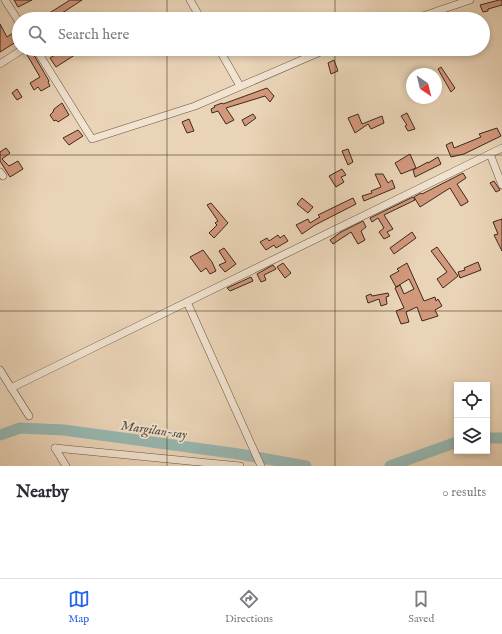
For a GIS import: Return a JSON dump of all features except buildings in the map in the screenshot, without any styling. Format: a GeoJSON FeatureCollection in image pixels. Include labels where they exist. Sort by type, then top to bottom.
{"type":"FeatureCollection","features":[{"type":"Feature","properties":{"kind":"street"},"geometry":{"type":"LineString","coordinates":[[6,0],[13,12]]}},
{"type":"Feature","properties":{"kind":"street"},"geometry":{"type":"LineString","coordinates":[[190,0],[197,12]]}},
{"type":"Feature","properties":{"kind":"street"},"geometry":{"type":"LineString","coordinates":[[435,12],[470,0]]}},
{"type":"Feature","properties":{"kind":"street"},"geometry":{"type":"LineString","coordinates":[[0,64],[12,56]]}},
{"type":"Feature","properties":{"kind":"street"},"geometry":{"type":"LineString","coordinates":[[40,56],[92,139],[195,106],[311,56]]}},
{"type":"Feature","properties":{"kind":"street"},"geometry":{"type":"LineString","coordinates":[[223,56],[240,86]]}},
{"type":"Feature","properties":{"kind":"street"},"geometry":{"type":"LineString","coordinates":[[11,388],[502,148]]}},
{"type":"Feature","properties":{"kind":"street"},"geometry":{"type":"LineString","coordinates":[[490,154],[502,185]]}},
{"type":"Feature","properties":{"kind":"street"},"geometry":{"type":"LineString","coordinates":[[187,302],[261,466]]}},
{"type":"Feature","properties":{"kind":"street"},"geometry":{"type":"LineString","coordinates":[[0,370],[29,416]]}},
{"type":"Feature","properties":{"kind":"street"},"geometry":{"type":"LineString","coordinates":[[66,466],[55,448],[240,466]]}},
{"type":"Feature","properties":{"kind":"waterway","name":"Margilan-say"},"geometry":{"type":"LineString","coordinates":[[0,435],[20,428],[64,430],[239,454],[306,466]]}},
{"type":"Feature","properties":{"kind":"waterway","name":"Margilan-say"},"geometry":{"type":"LineString","coordinates":[[490,438],[502,438]]}},
{"type":"Feature","properties":{"kind":"waterway","name":"Margilan-say"},"geometry":{"type":"LineString","coordinates":[[390,466],[454,443]]}}]}
